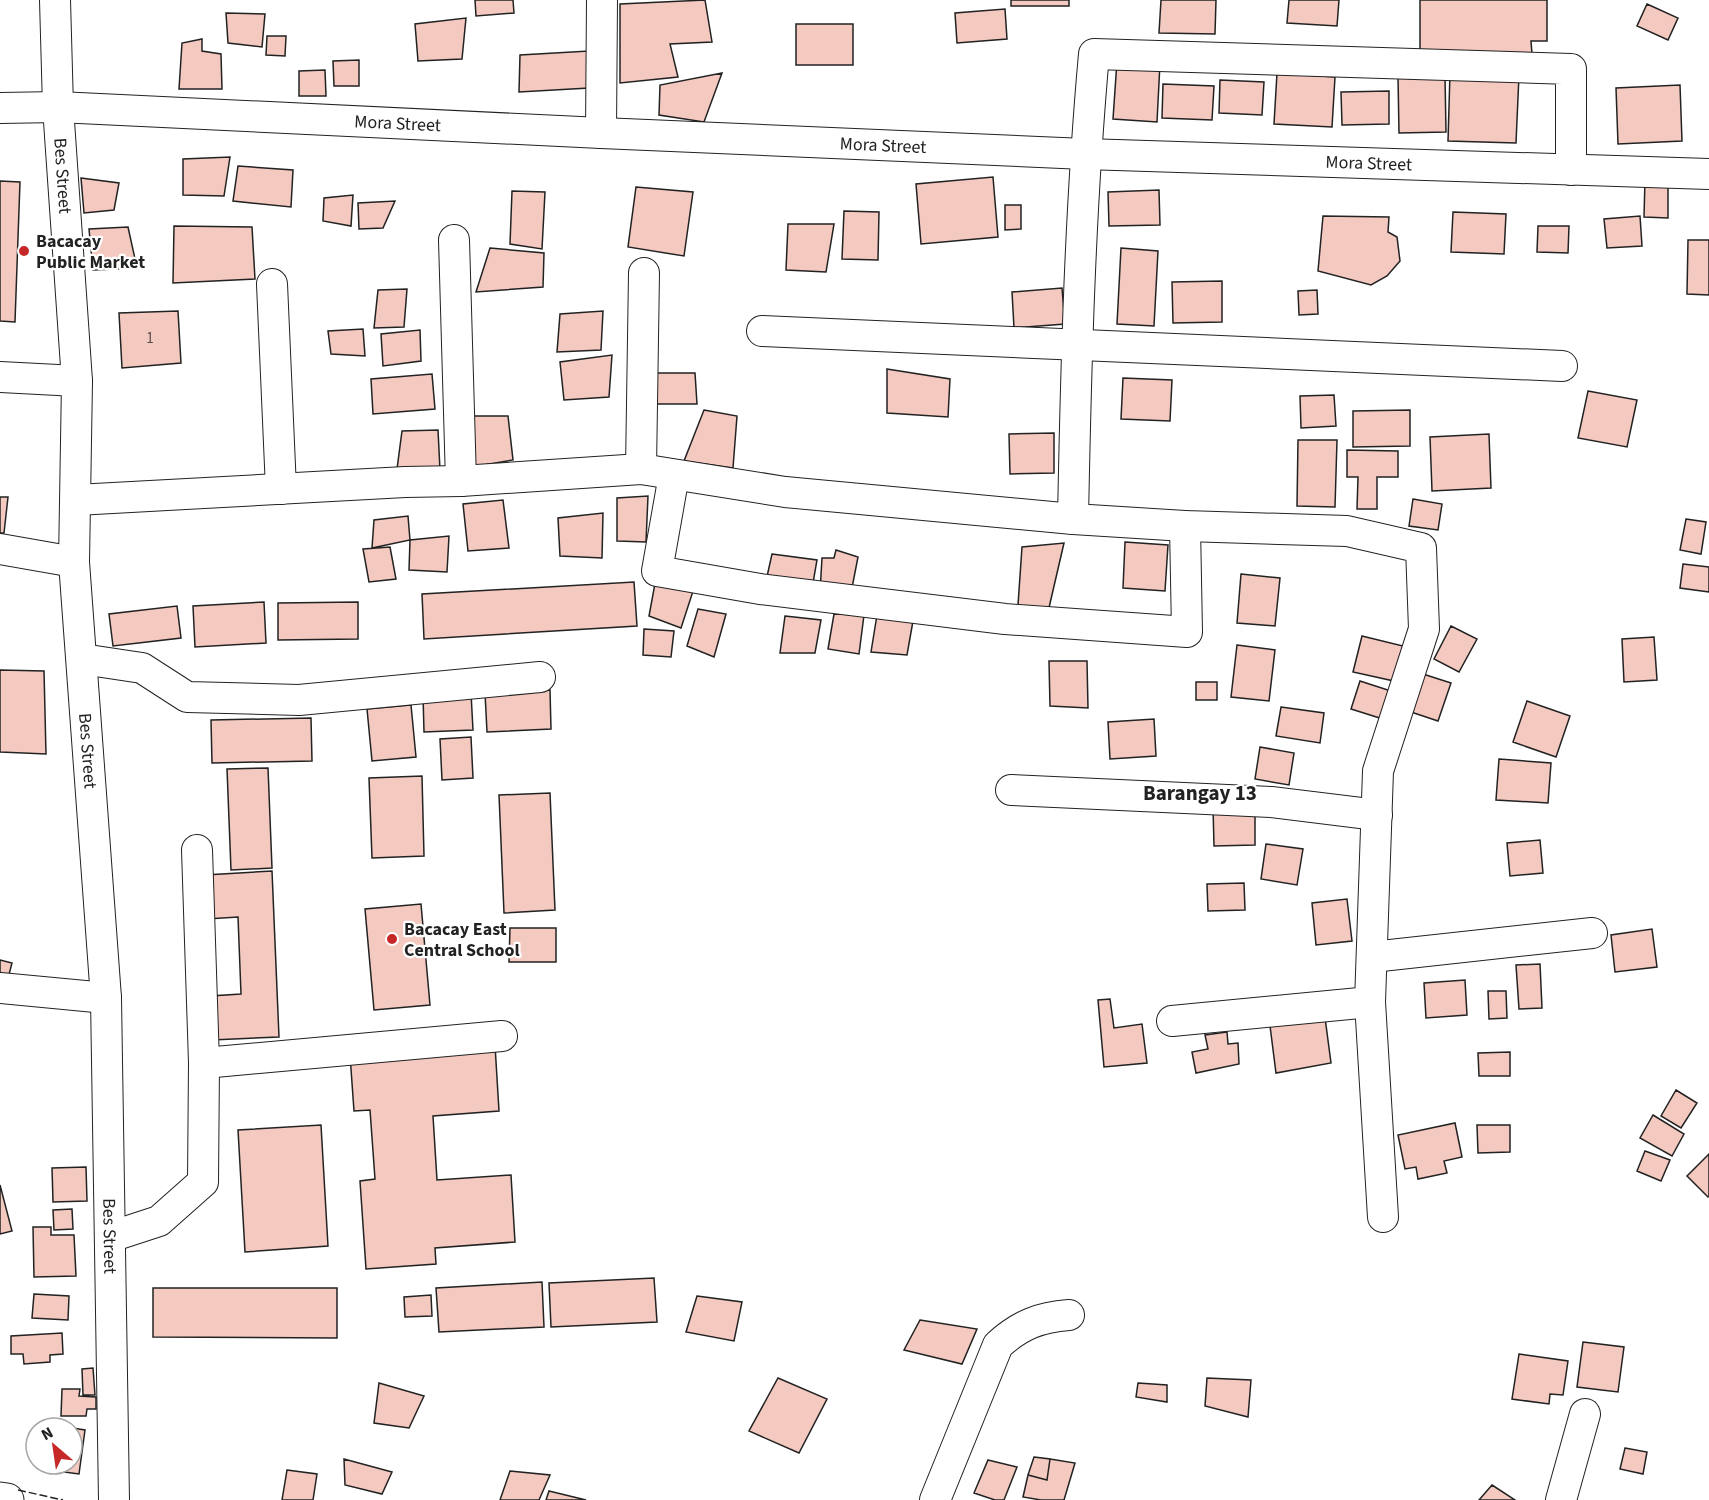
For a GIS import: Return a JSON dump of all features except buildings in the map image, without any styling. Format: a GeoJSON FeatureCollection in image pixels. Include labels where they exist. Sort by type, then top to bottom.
{"type":"FeatureCollection","features":[{"type":"Feature","properties":{"kind":"main road"},"geometry":{"type":"LineString","coordinates":[[0,1499],[7,1500]]}},
{"type":"Feature","properties":{"kind":"street","name":"Bes Street"},"geometry":{"type":"LineString","coordinates":[[55,0],[58,107],[77,381],[74,562],[106,998],[114,1500]]}},
{"type":"Feature","properties":{"kind":"street"},"geometry":{"type":"LineString","coordinates":[[601,134],[602,0]]}},
{"type":"Feature","properties":{"kind":"street"},"geometry":{"type":"LineString","coordinates":[[1073,519],[1076,344],[1085,154],[1094,54],[1571,69],[1571,170]]}},
{"type":"Feature","properties":{"kind":"street","name":"Mora Street"},"geometry":{"type":"LineString","coordinates":[[0,108],[58,107],[601,134],[1085,154],[1709,174]]}},
{"type":"Feature","properties":{"kind":"street"},"geometry":{"type":"LineString","coordinates":[[454,240],[460,481]]}},
{"type":"Feature","properties":{"kind":"street"},"geometry":{"type":"LineString","coordinates":[[641,470],[644,273]]}},
{"type":"Feature","properties":{"kind":"street"},"geometry":{"type":"LineString","coordinates":[[272,284],[281,489]]}},
{"type":"Feature","properties":{"kind":"street"},"geometry":{"type":"LineString","coordinates":[[762,331],[1562,366]]}},
{"type":"Feature","properties":{"kind":"street"},"geometry":{"type":"LineString","coordinates":[[0,377],[77,381]]}},
{"type":"Feature","properties":{"kind":"street"},"geometry":{"type":"LineString","coordinates":[[76,500],[641,470],[785,492],[1073,519],[1185,526],[1347,531],[1421,548],[1424,629],[1378,771],[1370,1002],[1383,1217]]}},
{"type":"Feature","properties":{"kind":"street"},"geometry":{"type":"LineString","coordinates":[[674,475],[657,571],[760,589],[1005,619],[1187,632],[1185,526]]}},
{"type":"Feature","properties":{"kind":"street"},"geometry":{"type":"LineString","coordinates":[[0,549],[74,562]]}},
{"type":"Feature","properties":{"kind":"street"},"geometry":{"type":"LineString","coordinates":[[82,659],[142,668],[187,697],[299,700],[540,677]]}},
{"type":"Feature","properties":{"kind":"street"},"geometry":{"type":"LineString","coordinates":[[1011,790],[1271,802],[1377,815]]}},
{"type":"Feature","properties":{"kind":"street"},"geometry":{"type":"LineString","coordinates":[[110,1237],[159,1221],[203,1182],[204,1063],[196,850]]}},
{"type":"Feature","properties":{"kind":"street"},"geometry":{"type":"LineString","coordinates":[[1372,957],[1592,933]]}},
{"type":"Feature","properties":{"kind":"street"},"geometry":{"type":"LineString","coordinates":[[0,988],[106,998]]}},
{"type":"Feature","properties":{"kind":"street"},"geometry":{"type":"LineString","coordinates":[[1172,1021],[1370,1002]]}},
{"type":"Feature","properties":{"kind":"street"},"geometry":{"type":"LineString","coordinates":[[204,1063],[502,1036]]}},
{"type":"Feature","properties":{"kind":"street"},"geometry":{"type":"LineString","coordinates":[[935,1500],[998,1345],[1012,1332],[1046,1317],[1069,1315]]}},
{"type":"Feature","properties":{"kind":"street"},"geometry":{"type":"LineString","coordinates":[[1561,1500],[1585,1414]]}},
{"type":"Feature","properties":{"kind":"fence"},"geometry":{"type":"LineString","coordinates":[[18,1490],[63,1500]]}},
{"type":"Feature","properties":{"kind":"place","name":"Bacacay Public Market"},"geometry":{"type":"Point","coordinates":[24,251]}},
{"type":"Feature","properties":{"kind":"place","name":"Bacacay East Central School"},"geometry":{"type":"Point","coordinates":[392,939]}},
{"type":"Feature","properties":{"kind":"district","name":"Barangay 13"},"geometry":{"type":"Point","coordinates":[1200,793]}}]}
